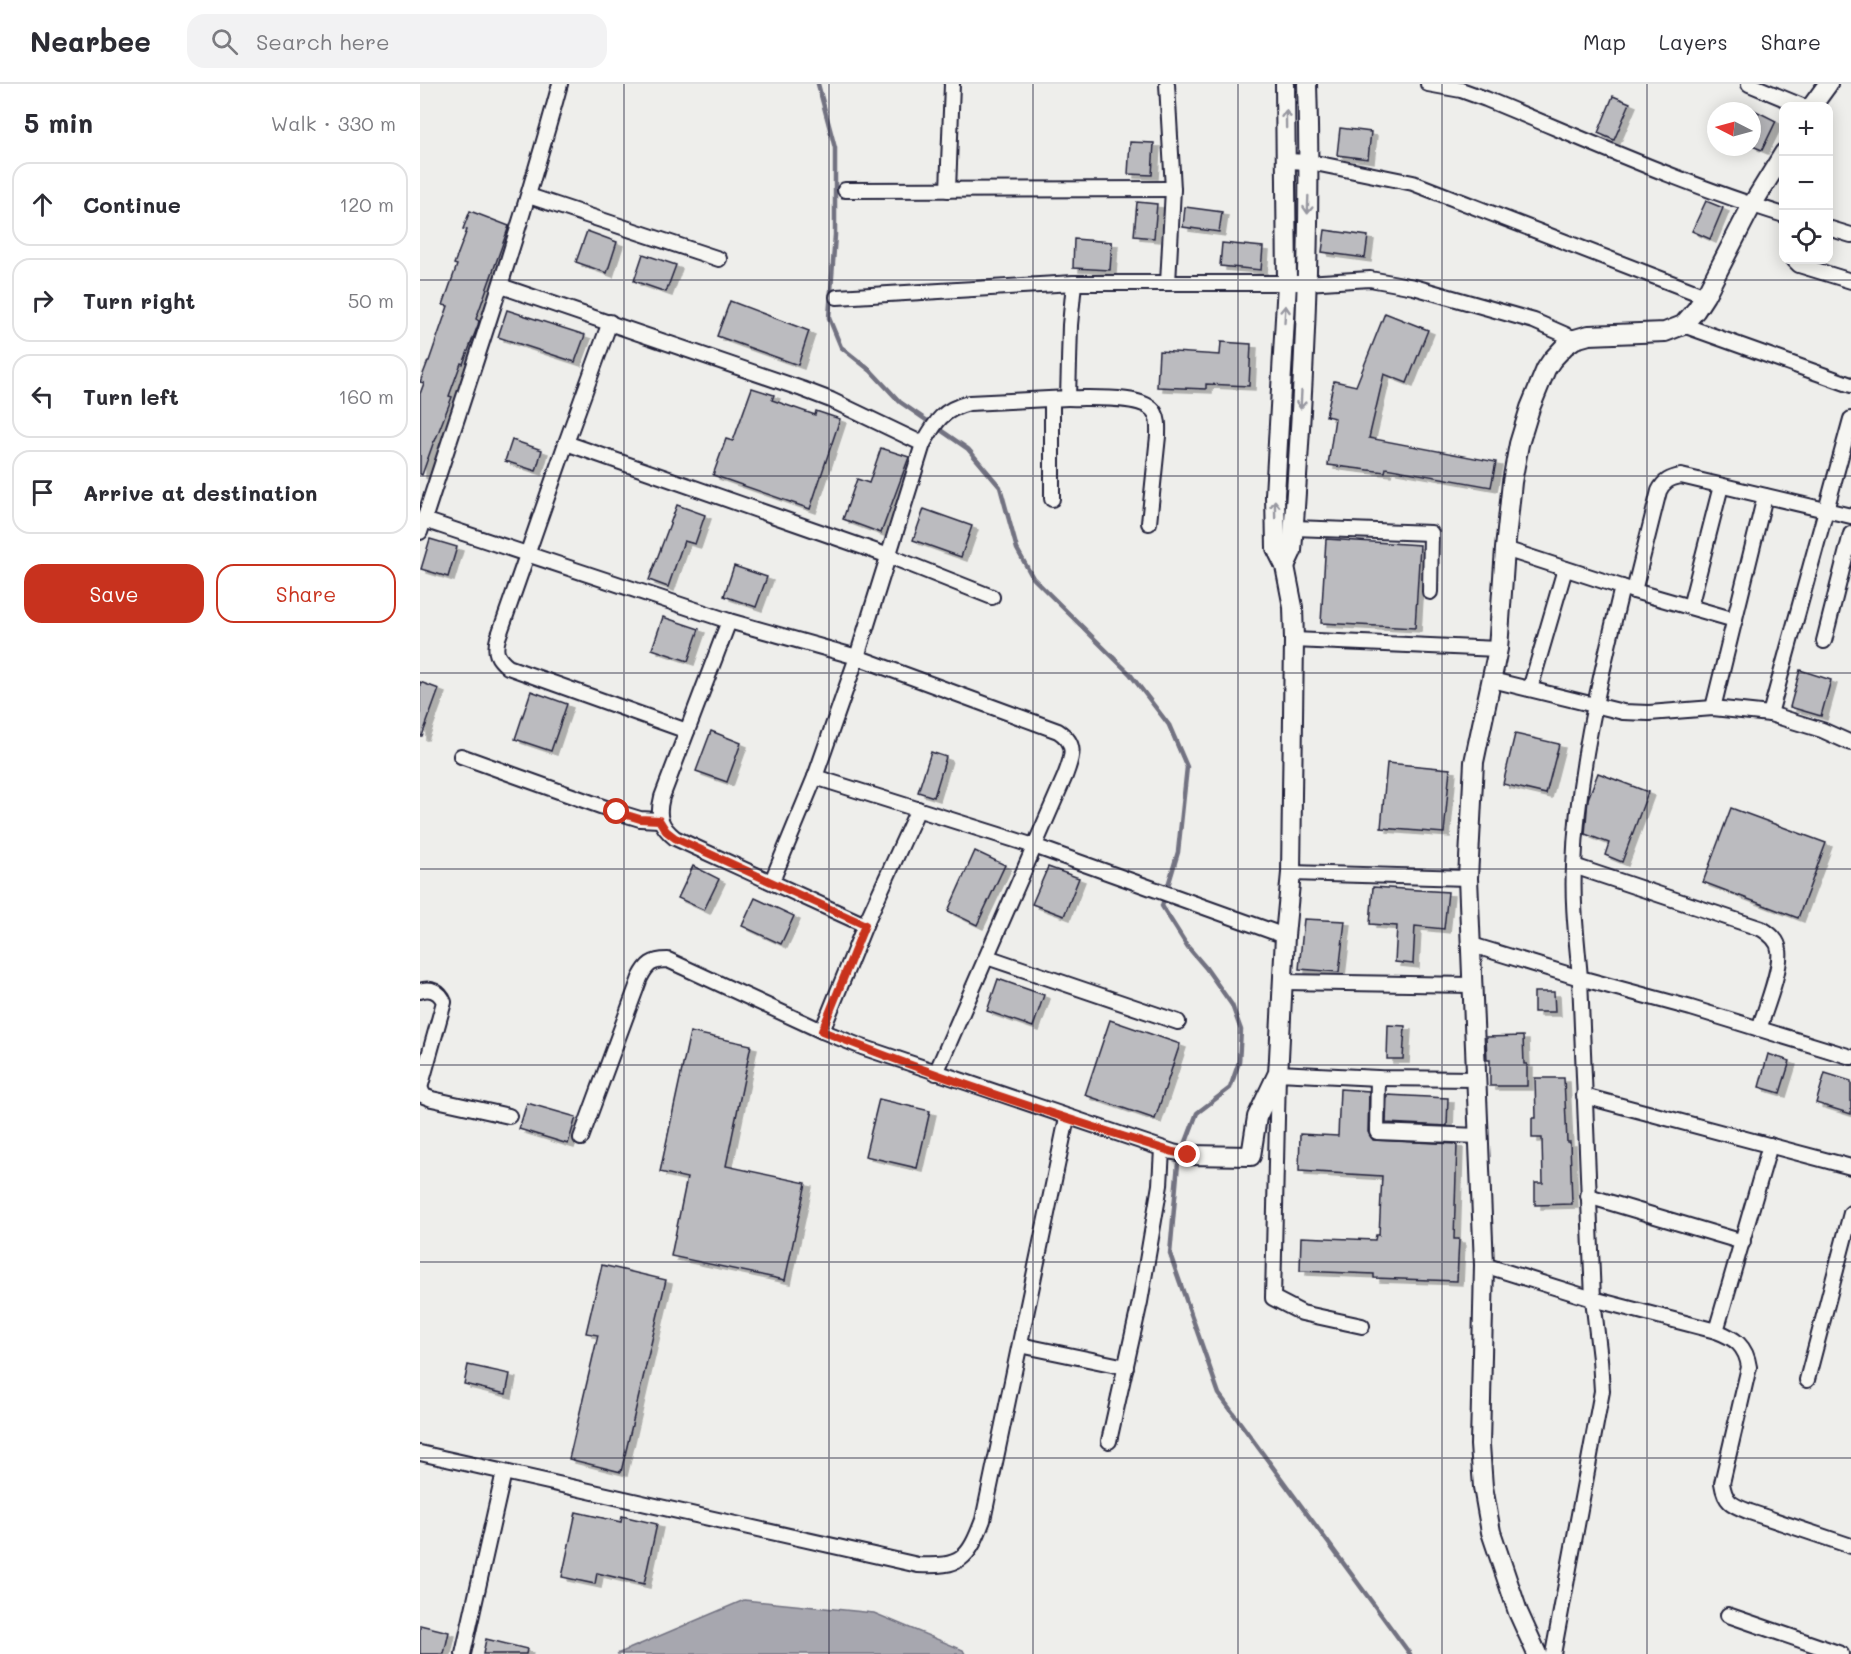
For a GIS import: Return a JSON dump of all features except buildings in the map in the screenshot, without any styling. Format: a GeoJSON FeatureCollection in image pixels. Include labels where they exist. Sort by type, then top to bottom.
{"type":"FeatureCollection","features":[{"type":"Feature","properties":{"kind":"street"},"geometry":{"type":"LineString","coordinates":[[560,84],[501,286],[422,526],[526,554],[729,621],[856,657],[1058,731],[1066,736],[1072,748],[1065,776],[936,1073]]}},
{"type":"Feature","properties":{"kind":"street"},"geometry":{"type":"LineString","coordinates":[[948,190],[952,84]]}},
{"type":"Feature","properties":{"kind":"street"},"geometry":{"type":"LineString","coordinates":[[1167,84],[1173,189],[1168,283]]}},
{"type":"Feature","properties":{"kind":"street"},"geometry":{"type":"LineString","coordinates":[[1285,84],[1287,283],[1275,495],[1276,548],[1285,566],[1293,608],[1294,640],[1291,873],[1285,936],[1278,1073],[1273,1298],[1302,1313],[1362,1326]]}},
{"type":"Feature","properties":{"kind":"street"},"geometry":{"type":"LineString","coordinates":[[1285,566],[1292,551],[1294,528],[1306,283],[1310,162],[1307,84]]}},
{"type":"Feature","properties":{"kind":"street"},"geometry":{"type":"LineString","coordinates":[[1428,84],[1461,90],[1478,96],[1648,166],[1779,213]]}},
{"type":"Feature","properties":{"kind":"street"},"geometry":{"type":"LineString","coordinates":[[1749,84],[1792,102]]}},
{"type":"Feature","properties":{"kind":"street"},"geometry":{"type":"LineString","coordinates":[[1815,102],[1828,84]]}},
{"type":"Feature","properties":{"kind":"street"},"geometry":{"type":"LineString","coordinates":[[1537,1654],[1518,1612],[1491,1532],[1480,1445],[1484,1265],[1468,878],[1474,762],[1498,649],[1505,549],[1515,463],[1530,408],[1552,360],[1575,339],[1588,335],[1665,332],[1683,325],[1705,296],[1752,205],[1782,156]]}},
{"type":"Feature","properties":{"kind":"street"},"geometry":{"type":"LineString","coordinates":[[1286,161],[1310,162],[1413,183],[1438,191],[1705,296]]}},
{"type":"Feature","properties":{"kind":"street"},"geometry":{"type":"LineString","coordinates":[[845,190],[1173,189]]}},
{"type":"Feature","properties":{"kind":"street"},"geometry":{"type":"LineString","coordinates":[[529,196],[719,260]]}},
{"type":"Feature","properties":{"kind":"street"},"geometry":{"type":"LineString","coordinates":[[1833,230],[1851,235]]}},
{"type":"Feature","properties":{"kind":"street"},"geometry":{"type":"LineString","coordinates":[[1798,264],[1851,281]]}},
{"type":"Feature","properties":{"kind":"street"},"geometry":{"type":"LineString","coordinates":[[837,297],[1074,283],[1306,283],[1370,279],[1414,287],[1534,321],[1575,339]]}},
{"type":"Feature","properties":{"kind":"street"},"geometry":{"type":"LineString","coordinates":[[1068,398],[1070,325],[1074,283]]}},
{"type":"Feature","properties":{"kind":"street"},"geometry":{"type":"LineString","coordinates":[[501,286],[831,400],[925,442]]}},
{"type":"Feature","properties":{"kind":"street"},"geometry":{"type":"LineString","coordinates":[[610,322],[526,554],[495,650],[499,659],[508,667],[687,731]]}},
{"type":"Feature","properties":{"kind":"street"},"geometry":{"type":"LineString","coordinates":[[1683,325],[1851,385]]}},
{"type":"Feature","properties":{"kind":"street"},"geometry":{"type":"LineString","coordinates":[[772,881],[814,777],[856,657],[925,442],[938,420],[955,407],[969,403],[1068,398],[1131,400],[1146,404],[1154,411],[1158,422],[1149,523]]}},
{"type":"Feature","properties":{"kind":"street"},"geometry":{"type":"LineString","coordinates":[[1052,399],[1052,500]]}},
{"type":"Feature","properties":{"kind":"street"},"geometry":{"type":"LineString","coordinates":[[1770,714],[1828,510],[1851,419]]}},
{"type":"Feature","properties":{"kind":"street"},"geometry":{"type":"LineString","coordinates":[[566,443],[889,556],[992,597]]}},
{"type":"Feature","properties":{"kind":"street"},"geometry":{"type":"LineString","coordinates":[[1553,1654],[1602,1391],[1593,1299],[1574,866],[1577,811],[1594,706],[1628,589],[1659,491],[1664,483],[1671,478],[1681,476],[1851,516]]}},
{"type":"Feature","properties":{"kind":"street"},"geometry":{"type":"LineString","coordinates":[[1690,607],[1721,486]]}},
{"type":"Feature","properties":{"kind":"street"},"geometry":{"type":"LineString","coordinates":[[1713,708],[1765,495]]}},
{"type":"Feature","properties":{"kind":"street"},"geometry":{"type":"LineString","coordinates":[[1294,528],[1431,533],[1430,592]]}},
{"type":"Feature","properties":{"kind":"street"},"geometry":{"type":"LineString","coordinates":[[1824,640],[1851,534]]}},
{"type":"Feature","properties":{"kind":"street"},"geometry":{"type":"LineString","coordinates":[[1505,549],[1628,589],[1735,620]]}},
{"type":"Feature","properties":{"kind":"street"},"geometry":{"type":"LineString","coordinates":[[1530,689],[1565,569]]}},
{"type":"Feature","properties":{"kind":"street"},"geometry":{"type":"LineString","coordinates":[[729,621],[662,797],[658,810],[659,820],[666,831],[675,838],[865,925]]}},
{"type":"Feature","properties":{"kind":"street"},"geometry":{"type":"LineString","coordinates":[[1294,640],[1498,649]]}},
{"type":"Feature","properties":{"kind":"street"},"geometry":{"type":"LineString","coordinates":[[1492,680],[1623,712],[1649,713],[1713,708],[1770,714],[1822,730],[1851,743]]}},
{"type":"Feature","properties":{"kind":"street"},"geometry":{"type":"LineString","coordinates":[[461,756],[617,812],[640,819],[659,820]]}},
{"type":"Feature","properties":{"kind":"street"},"geometry":{"type":"LineString","coordinates":[[814,777],[1034,846],[1285,936]]}},
{"type":"Feature","properties":{"kind":"street"},"geometry":{"type":"LineString","coordinates":[[822,1031],[865,925],[918,809]]}},
{"type":"Feature","properties":{"kind":"street"},"geometry":{"type":"LineString","coordinates":[[1574,866],[1762,929],[1769,934],[1779,949],[1779,963],[1759,1029]]}},
{"type":"Feature","properties":{"kind":"street"},"geometry":{"type":"LineString","coordinates":[[1291,873],[1468,878]]}},
{"type":"Feature","properties":{"kind":"street"},"geometry":{"type":"LineString","coordinates":[[1472,945],[1850,1054]]}},
{"type":"Feature","properties":{"kind":"street"},"geometry":{"type":"LineString","coordinates":[[987,957],[1178,1022]]}},
{"type":"Feature","properties":{"kind":"street"},"geometry":{"type":"LineString","coordinates":[[581,1138],[640,978],[647,965],[655,960],[668,960],[822,1031],[936,1073],[1174,1152],[1251,1156],[1257,1117],[1278,1073]]}},
{"type":"Feature","properties":{"kind":"street"},"geometry":{"type":"LineString","coordinates":[[1283,982],[1472,985]]}},
{"type":"Feature","properties":{"kind":"street"},"geometry":{"type":"LineString","coordinates":[[420,991],[430,989],[437,992],[444,1002],[420,1088],[424,1096],[509,1116]]}},
{"type":"Feature","properties":{"kind":"street"},"geometry":{"type":"LineString","coordinates":[[1278,1073],[1378,1078],[1478,1079]]}},
{"type":"Feature","properties":{"kind":"street"},"geometry":{"type":"LineString","coordinates":[[1378,1078],[1377,1132],[1479,1136]]}},
{"type":"Feature","properties":{"kind":"street"},"geometry":{"type":"LineString","coordinates":[[1584,1096],[1851,1167]]}},
{"type":"Feature","properties":{"kind":"street"},"geometry":{"type":"LineString","coordinates":[[420,1453],[918,1565],[945,1566],[965,1557],[975,1541],[983,1520],[1067,1118]]}},
{"type":"Feature","properties":{"kind":"street"},"geometry":{"type":"LineString","coordinates":[[1716,1331],[1770,1145]]}},
{"type":"Feature","properties":{"kind":"street"},"geometry":{"type":"LineString","coordinates":[[1109,1441],[1140,1302],[1160,1185],[1174,1152]]}},
{"type":"Feature","properties":{"kind":"street"},"geometry":{"type":"LineString","coordinates":[[1588,1196],[1743,1242]]}},
{"type":"Feature","properties":{"kind":"street"},"geometry":{"type":"LineString","coordinates":[[1808,1380],[1851,1213]]}},
{"type":"Feature","properties":{"kind":"street"},"geometry":{"type":"LineString","coordinates":[[1484,1265],[1593,1299],[1733,1337],[1748,1354],[1749,1367],[1722,1482],[1727,1500],[1736,1507],[1851,1546]]}},
{"type":"Feature","properties":{"kind":"street"},"geometry":{"type":"LineString","coordinates":[[1020,1345],[1126,1367]]}},
{"type":"Feature","properties":{"kind":"street"},"geometry":{"type":"LineString","coordinates":[[463,1654],[504,1472]]}},
{"type":"Feature","properties":{"kind":"street"},"geometry":{"type":"LineString","coordinates":[[1728,1616],[1841,1654]]}},
{"type":"Feature","properties":{"kind":"shaded area"},"geometry":{"type":"Polygon","coordinates":[[[744,1600],[874,1613],[963,1650],[965,1654],[617,1654],[744,1600]]]}},
{"type":"Feature","properties":{"kind":"waterway"},"geometry":{"type":"LineString","coordinates":[[818,84],[835,148],[835,235],[829,318],[841,347],[871,371],[900,402],[968,449],[1000,487],[1017,549],[1033,578],[1130,674],[1169,725],[1187,767],[1178,852],[1162,906],[1188,947],[1232,1005],[1241,1030],[1239,1062],[1230,1088],[1197,1113],[1178,1163],[1170,1254],[1219,1394],[1410,1654]]}},
{"type":"Feature","properties":{"kind":"route"},"geometry":{"type":"LineString","coordinates":[[617,812],[640,819],[659,820],[666,831],[675,838],[865,925],[822,1031],[1067,1118],[1188,1155]]}}]}
